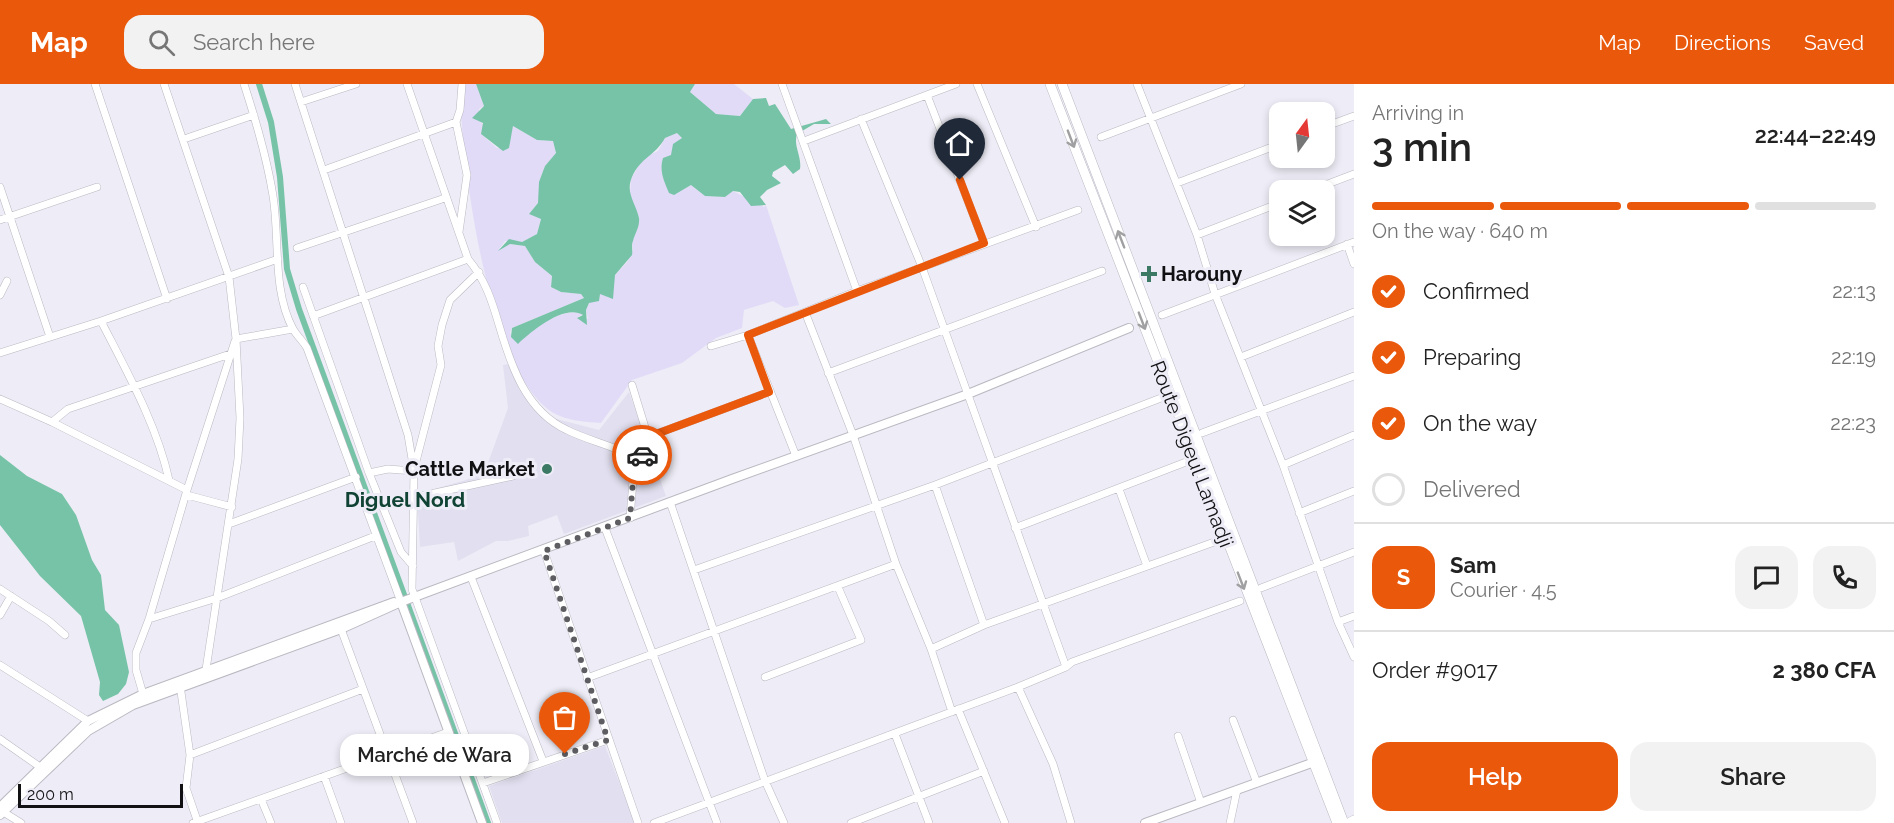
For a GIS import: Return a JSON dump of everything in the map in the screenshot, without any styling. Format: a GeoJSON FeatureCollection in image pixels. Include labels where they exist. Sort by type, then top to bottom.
{"type":"FeatureCollection","features":[{"type":"Feature","properties":{"kind":"main road","name":"Route Digeul Lamadji"},"geometry":{"type":"LineString","coordinates":[[1050,84],[1248,598],[1317,761],[1337,823]]}},
{"type":"Feature","properties":{"kind":"main road"},"geometry":{"type":"LineString","coordinates":[[1062,84],[1317,761],[1349,821]]}},
{"type":"Feature","properties":{"kind":"street"},"geometry":{"type":"LineString","coordinates":[[95,84],[167,298]]}},
{"type":"Feature","properties":{"kind":"street"},"geometry":{"type":"LineString","coordinates":[[164,84],[229,277],[236,339],[240,418],[232,507],[205,675]]}},
{"type":"Feature","properties":{"kind":"street"},"geometry":{"type":"LineString","coordinates":[[244,84],[273,196],[280,282],[293,329],[306,348],[356,477],[375,536],[408,600],[483,783],[497,823]]}},
{"type":"Feature","properties":{"kind":"street"},"geometry":{"type":"LineString","coordinates":[[294,84],[324,170],[342,235],[408,435],[414,471]]}},
{"type":"Feature","properties":{"kind":"street"},"geometry":{"type":"LineString","coordinates":[[301,102],[356,84]]}},
{"type":"Feature","properties":{"kind":"street"},"geometry":{"type":"LineString","coordinates":[[407,84],[468,260],[479,272],[493,304],[511,368],[537,409],[565,429],[619,450],[769,392]]}},
{"type":"Feature","properties":{"kind":"street"},"geometry":{"type":"LineString","coordinates":[[459,235],[466,175],[456,122],[460,110],[462,84]]}},
{"type":"Feature","properties":{"kind":"street"},"geometry":{"type":"LineString","coordinates":[[782,84],[857,291]]}},
{"type":"Feature","properties":{"kind":"street"},"geometry":{"type":"LineString","coordinates":[[804,141],[956,84]]}},
{"type":"Feature","properties":{"kind":"street"},"geometry":{"type":"LineString","coordinates":[[977,84],[1036,227]]}},
{"type":"Feature","properties":{"kind":"street"},"geometry":{"type":"LineString","coordinates":[[1137,84],[1197,235],[1215,294],[1283,465],[1299,513],[1320,564],[1338,622],[1354,657]]}},
{"type":"Feature","properties":{"kind":"street"},"geometry":{"type":"LineString","coordinates":[[1101,137],[1241,84]]}},
{"type":"Feature","properties":{"kind":"street"},"geometry":{"type":"LineString","coordinates":[[927,95],[984,243]]}},
{"type":"Feature","properties":{"kind":"street"},"geometry":{"type":"LineString","coordinates":[[184,139],[254,116]]}},
{"type":"Feature","properties":{"kind":"street"},"geometry":{"type":"LineString","coordinates":[[1335,123],[1354,116]]}},
{"type":"Feature","properties":{"kind":"street"},"geometry":{"type":"LineString","coordinates":[[861,119],[922,267],[1015,528],[1045,603],[1066,667]]}},
{"type":"Feature","properties":{"kind":"street"},"geometry":{"type":"LineString","coordinates":[[324,170],[456,122]]}},
{"type":"Feature","properties":{"kind":"street"},"geometry":{"type":"LineString","coordinates":[[1177,183],[1269,148]]}},
{"type":"Feature","properties":{"kind":"street"},"geometry":{"type":"LineString","coordinates":[[1335,181],[1354,174]]}},
{"type":"Feature","properties":{"kind":"street"},"geometry":{"type":"LineString","coordinates":[[0,187],[50,337]]}},
{"type":"Feature","properties":{"kind":"street"},"geometry":{"type":"LineString","coordinates":[[0,220],[65,196],[98,188]]}},
{"type":"Feature","properties":{"kind":"street"},"geometry":{"type":"LineString","coordinates":[[297,248],[342,235],[445,198]]}},
{"type":"Feature","properties":{"kind":"street"},"geometry":{"type":"LineString","coordinates":[[1197,235],[1269,207]]}},
{"type":"Feature","properties":{"kind":"street"},"geometry":{"type":"LineString","coordinates":[[711,346],[748,335],[857,291],[1078,210]]}},
{"type":"Feature","properties":{"kind":"street"},"geometry":{"type":"LineString","coordinates":[[1162,315],[1351,243],[1354,264]]}},
{"type":"Feature","properties":{"kind":"street"},"geometry":{"type":"LineString","coordinates":[[0,352],[102,321],[278,259]]}},
{"type":"Feature","properties":{"kind":"street"},"geometry":{"type":"LineString","coordinates":[[313,316],[468,260]]}},
{"type":"Feature","properties":{"kind":"street"},"geometry":{"type":"LineString","coordinates":[[828,373],[1102,271]]}},
{"type":"Feature","properties":{"kind":"street"},"geometry":{"type":"LineString","coordinates":[[479,272],[450,300],[438,346],[441,365],[438,381],[414,471],[412,590],[408,600],[448,732],[482,823]]}},
{"type":"Feature","properties":{"kind":"street"},"geometry":{"type":"LineString","coordinates":[[0,295],[7,281]]}},
{"type":"Feature","properties":{"kind":"street"},"geometry":{"type":"LineString","coordinates":[[303,287],[369,473],[400,552],[412,566]]}},
{"type":"Feature","properties":{"kind":"street"},"geometry":{"type":"LineString","coordinates":[[804,312],[853,435],[896,564],[955,711],[984,771],[1005,823]]}},
{"type":"Feature","properties":{"kind":"street"},"geometry":{"type":"LineString","coordinates":[[1241,357],[1354,312]]}},
{"type":"Feature","properties":{"kind":"street"},"geometry":{"type":"LineString","coordinates":[[102,321],[164,457],[169,480]]}},
{"type":"Feature","properties":{"kind":"street"},"geometry":{"type":"LineString","coordinates":[[1,811],[40,767],[88,721],[99,719],[132,702],[341,629],[408,600],[968,394],[1130,328]]}},
{"type":"Feature","properties":{"kind":"street"},"geometry":{"type":"LineString","coordinates":[[236,339],[293,329]]}},
{"type":"Feature","properties":{"kind":"street"},"geometry":{"type":"LineString","coordinates":[[748,335],[796,456]]}},
{"type":"Feature","properties":{"kind":"street"},"geometry":{"type":"LineString","coordinates":[[142,694],[135,661],[236,339]]}},
{"type":"Feature","properties":{"kind":"street"},"geometry":{"type":"LineString","coordinates":[[52,422],[68,409],[230,354]]}},
{"type":"Feature","properties":{"kind":"street"},"geometry":{"type":"LineString","coordinates":[[1202,433],[1354,376]]}},
{"type":"Feature","properties":{"kind":"street"},"geometry":{"type":"LineString","coordinates":[[630,518],[633,481],[648,437],[632,385]]}},
{"type":"Feature","properties":{"kind":"street"},"geometry":{"type":"LineString","coordinates":[[694,570],[876,507],[1161,398]]}},
{"type":"Feature","properties":{"kind":"street"},"geometry":{"type":"LineString","coordinates":[[0,399],[169,480],[187,492],[232,507]]}},
{"type":"Feature","properties":{"kind":"street"},"geometry":{"type":"LineString","coordinates":[[1283,465],[1354,435]]}},
{"type":"Feature","properties":{"kind":"street"},"geometry":{"type":"LineString","coordinates":[[1015,528],[1186,462]]}},
{"type":"Feature","properties":{"kind":"street"},"geometry":{"type":"LineString","coordinates":[[369,473],[388,469],[414,471]]}},
{"type":"Feature","properties":{"kind":"street"},"geometry":{"type":"LineString","coordinates":[[412,498],[513,476]]}},
{"type":"Feature","properties":{"kind":"street"},"geometry":{"type":"LineString","coordinates":[[229,524],[356,477]]}},
{"type":"Feature","properties":{"kind":"street"},"geometry":{"type":"LineString","coordinates":[[935,485],[984,625]]}},
{"type":"Feature","properties":{"kind":"street"},"geometry":{"type":"LineString","coordinates":[[1119,489],[1147,566]]}},
{"type":"Feature","properties":{"kind":"street"},"geometry":{"type":"LineString","coordinates":[[1299,513],[1354,491]]}},
{"type":"Feature","properties":{"kind":"street"},"geometry":{"type":"LineString","coordinates":[[670,502],[765,781],[784,823]]}},
{"type":"Feature","properties":{"kind":"street"},"geometry":{"type":"LineString","coordinates":[[605,528],[717,823]]}},
{"type":"Feature","properties":{"kind":"street"},"geometry":{"type":"LineString","coordinates":[[149,619],[217,598],[375,536]]}},
{"type":"Feature","properties":{"kind":"street"},"geometry":{"type":"LineString","coordinates":[[932,649],[984,625],[1216,542]]}},
{"type":"Feature","properties":{"kind":"street"},"geometry":{"type":"LineString","coordinates":[[544,551],[638,823]]}},
{"type":"Feature","properties":{"kind":"street"},"geometry":{"type":"LineString","coordinates":[[1261,588],[1354,552]]}},
{"type":"Feature","properties":{"kind":"street"},"geometry":{"type":"LineString","coordinates":[[586,678],[896,564]]}},
{"type":"Feature","properties":{"kind":"street"},"geometry":{"type":"LineString","coordinates":[[471,578],[543,761]]}},
{"type":"Feature","properties":{"kind":"street"},"geometry":{"type":"LineString","coordinates":[[765,677],[861,640],[838,587]]}},
{"type":"Feature","properties":{"kind":"street"},"geometry":{"type":"LineString","coordinates":[[0,590],[65,635]]}},
{"type":"Feature","properties":{"kind":"street"},"geometry":{"type":"LineString","coordinates":[[0,615],[11,596]]}},
{"type":"Feature","properties":{"kind":"street"},"geometry":{"type":"LineString","coordinates":[[205,675],[392,602],[408,600]]}},
{"type":"Feature","properties":{"kind":"street"},"geometry":{"type":"LineString","coordinates":[[654,823],[1018,687],[1066,667],[1072,662],[1240,601]]}},
{"type":"Feature","properties":{"kind":"street"},"geometry":{"type":"LineString","coordinates":[[1338,622],[1354,616]]}},
{"type":"Feature","properties":{"kind":"street"},"geometry":{"type":"LineString","coordinates":[[341,629],[413,823]]}},
{"type":"Feature","properties":{"kind":"street"},"geometry":{"type":"LineString","coordinates":[[0,665],[88,721]]}},
{"type":"Feature","properties":{"kind":"street"},"geometry":{"type":"LineString","coordinates":[[180,684],[190,755],[186,788],[196,823],[448,732]]}},
{"type":"Feature","properties":{"kind":"street"},"geometry":{"type":"LineString","coordinates":[[132,702],[142,694],[180,684]]}},
{"type":"Feature","properties":{"kind":"street"},"geometry":{"type":"LineString","coordinates":[[1018,687],[1053,764],[1071,823]]}},
{"type":"Feature","properties":{"kind":"street"},"geometry":{"type":"LineString","coordinates":[[190,755],[363,689]]}},
{"type":"Feature","properties":{"kind":"street"},"geometry":{"type":"LineString","coordinates":[[1,811],[99,719]]}},
{"type":"Feature","properties":{"kind":"street"},"geometry":{"type":"LineString","coordinates":[[1233,720],[1257,783]]}},
{"type":"Feature","properties":{"kind":"street"},"geometry":{"type":"LineString","coordinates":[[895,734],[929,823]]}},
{"type":"Feature","properties":{"kind":"street"},"geometry":{"type":"LineString","coordinates":[[1178,736],[1201,803]]}},
{"type":"Feature","properties":{"kind":"street"},"geometry":{"type":"LineString","coordinates":[[0,739],[40,767]]}},
{"type":"Feature","properties":{"kind":"street"},"geometry":{"type":"LineString","coordinates":[[483,783],[608,740]]}},
{"type":"Feature","properties":{"kind":"street"},"geometry":{"type":"LineString","coordinates":[[1145,823],[1317,761]]}},
{"type":"Feature","properties":{"kind":"street"},"geometry":{"type":"LineString","coordinates":[[856,822],[984,771]]}},
{"type":"Feature","properties":{"kind":"street"},"geometry":{"type":"LineString","coordinates":[[324,776],[342,823]]}},
{"type":"Feature","properties":{"kind":"street"},"geometry":{"type":"LineString","coordinates":[[1230,823],[1237,790]]}},
{"type":"Feature","properties":{"kind":"street"},"geometry":{"type":"LineString","coordinates":[[261,799],[271,823]]}},
{"type":"Feature","properties":{"kind":"street"},"geometry":{"type":"LineString","coordinates":[[1,811],[21,823]]}},
{"type":"Feature","properties":{"kind":"shaded area"},"geometry":{"type":"Polygon","coordinates":[[[460,84],[476,84],[484,106],[479,109],[479,119],[484,126],[481,134],[497,148],[508,148],[513,126],[537,140],[553,141],[556,154],[545,166],[538,203],[529,214],[541,218],[537,234],[522,242],[505,241],[499,249],[510,244],[525,246],[535,262],[552,276],[551,287],[561,292],[581,294],[584,298],[512,328],[510,333],[520,342],[524,336],[539,325],[559,316],[576,312],[583,314],[578,317],[588,319],[586,310],[589,303],[627,262],[633,250],[632,243],[639,218],[630,195],[631,179],[643,158],[658,151],[665,138],[677,133],[682,138],[674,144],[674,194],[691,185],[705,196],[725,197],[733,191],[764,207],[766,205],[799,305],[785,308],[773,301],[744,310],[742,328],[716,338],[682,363],[632,380],[601,423],[560,416],[535,397],[514,362],[497,317],[483,266],[473,212],[461,117],[460,84]]]}},
{"type":"Feature","properties":{"kind":"shaded area"},"geometry":{"type":"Polygon","coordinates":[[[476,84],[695,84],[690,92],[716,114],[740,116],[753,99],[766,98],[769,106],[775,104],[791,129],[826,119],[831,124],[814,124],[797,134],[800,169],[793,174],[785,165],[773,172],[772,176],[781,183],[767,190],[760,197],[766,205],[751,206],[740,192],[733,191],[725,197],[705,196],[691,185],[674,195],[669,193],[662,172],[663,158],[671,155],[673,144],[682,138],[677,133],[665,138],[636,170],[630,183],[630,193],[638,213],[639,224],[632,243],[632,255],[615,275],[613,299],[600,294],[599,301],[589,303],[586,310],[587,325],[577,318],[583,315],[576,312],[567,313],[548,320],[518,344],[511,337],[512,328],[584,298],[581,294],[561,292],[551,287],[552,276],[535,262],[525,246],[510,244],[498,251],[509,239],[522,242],[537,234],[541,219],[529,214],[538,203],[539,182],[545,166],[556,153],[553,141],[537,140],[513,126],[509,148],[503,151],[481,134],[483,123],[472,118],[484,106],[476,84]]]}},
{"type":"Feature","properties":{"kind":"shaded area"},"geometry":{"type":"Polygon","coordinates":[[[695,84],[734,84],[753,99],[740,116],[716,114],[690,92],[695,84]]]}},
{"type":"Feature","properties":{"kind":"shaded area"},"geometry":{"type":"Polygon","coordinates":[[[514,363],[529,393],[553,418],[599,430],[629,392],[666,496],[564,534],[557,515],[528,526],[529,536],[496,541],[458,561],[454,542],[420,547],[417,494],[466,480],[485,471],[508,408],[503,365],[514,363]]]}},
{"type":"Feature","properties":{"kind":"shaded area"},"geometry":{"type":"Polygon","coordinates":[[[0,455],[27,476],[62,494],[76,515],[92,560],[101,575],[105,610],[119,625],[129,672],[126,684],[118,694],[103,701],[99,695],[100,682],[81,616],[40,576],[0,525],[0,455]]]}},
{"type":"Feature","properties":{"kind":"shaded area"},"geometry":{"type":"Polygon","coordinates":[[[605,746],[635,823],[502,823],[489,786],[605,746]]]}},
{"type":"Feature","properties":{"kind":"waterway"},"geometry":{"type":"LineString","coordinates":[[259,84],[271,122],[280,177],[287,269],[299,309],[488,823]]}},
{"type":"Feature","properties":{"kind":"way so far"},"geometry":{"type":"LineString","coordinates":[[565,754],[608,740],[544,551],[630,518],[633,481],[642,455]]}},
{"type":"Feature","properties":{"kind":"place","name":"Harouny"},"geometry":{"type":"Point","coordinates":[1149,274]}},
{"type":"Feature","properties":{"kind":"place","name":"Cattle Market"},"geometry":{"type":"Point","coordinates":[547,469]}},
{"type":"Feature","properties":{"kind":"place","name":"Marché de Wara"},"geometry":{"type":"Point","coordinates":[565,754]}},
{"type":"Feature","properties":{"kind":"district","name":"Diguel Nord"},"geometry":{"type":"Point","coordinates":[405,499]}},
{"type":"Feature","properties":{"kind":"route"},"geometry":{"type":"LineString","coordinates":[[642,455],[648,437],[769,392],[748,335],[984,243],[960,180]]}}]}
